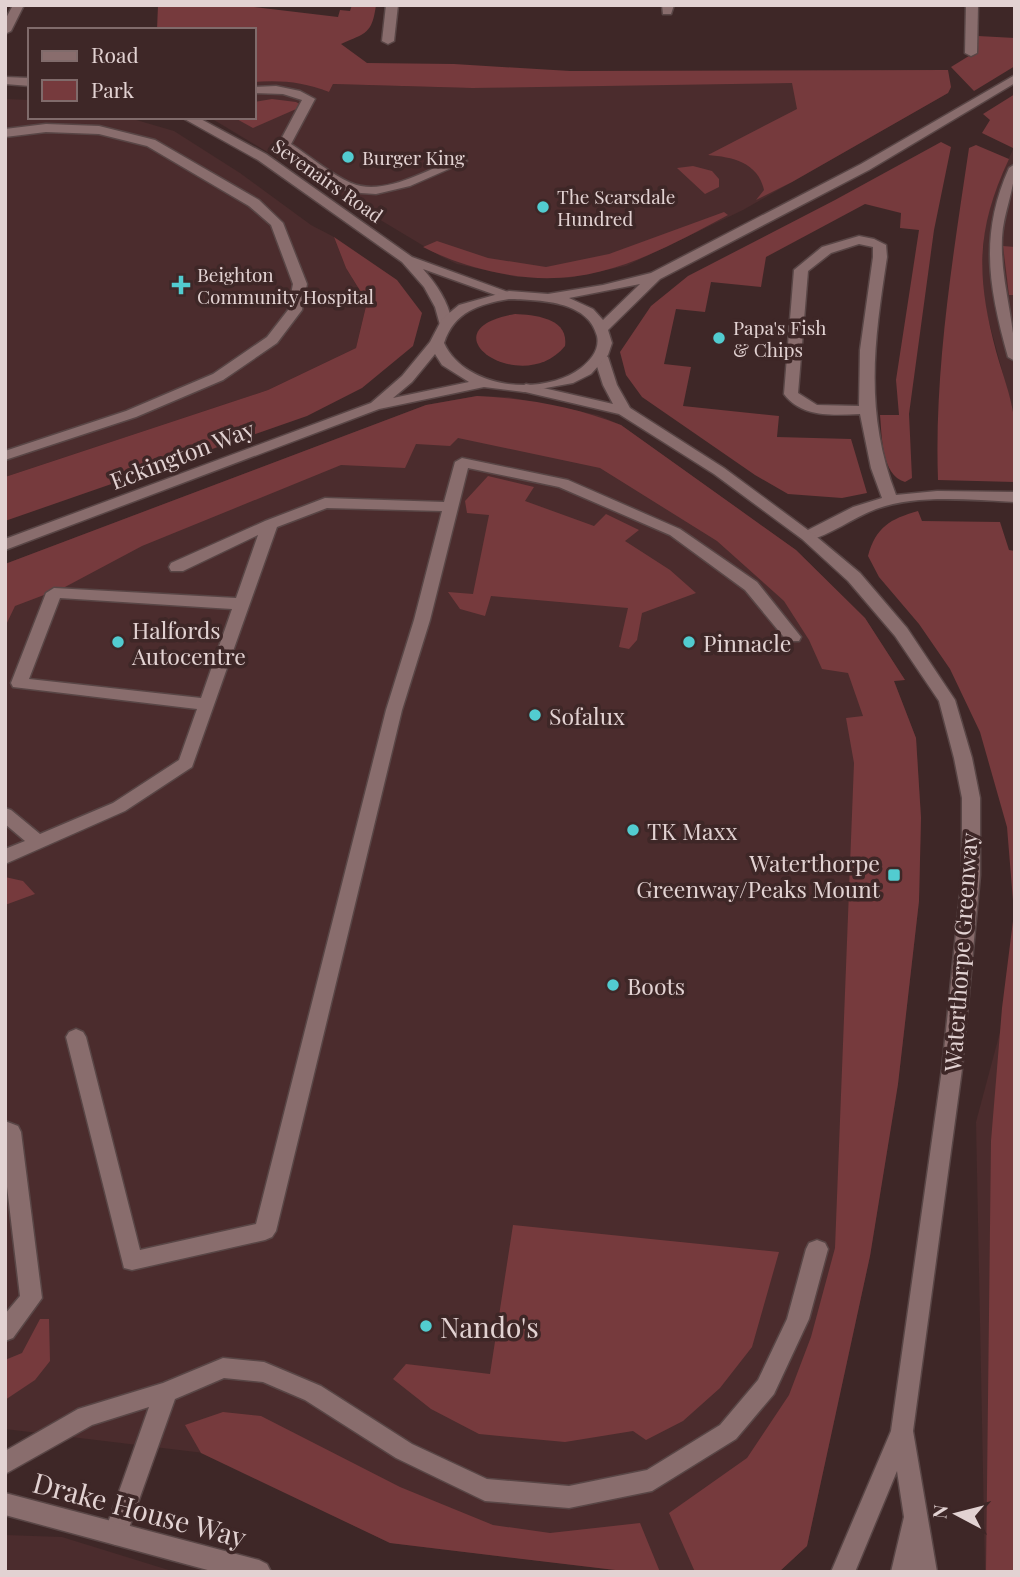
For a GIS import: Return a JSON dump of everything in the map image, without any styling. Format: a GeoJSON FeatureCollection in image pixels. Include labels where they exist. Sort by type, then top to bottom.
{"type":"FeatureCollection","features":[{"type":"Feature","properties":{"kind":"street"},"geometry":{"type":"LineString","coordinates":[[5,31],[19,5]]}},
{"type":"Feature","properties":{"kind":"street"},"geometry":{"type":"LineString","coordinates":[[388,41],[392,5]]}},
{"type":"Feature","properties":{"kind":"street"},"geometry":{"type":"LineString","coordinates":[[971,53],[972,5]]}},
{"type":"Feature","properties":{"kind":"street"},"geometry":{"type":"LineString","coordinates":[[601,357],[589,369],[572,379],[526,388],[483,383],[461,374],[446,361],[437,343],[445,322],[471,304],[509,295],[551,297],[603,289],[656,276],[865,167],[1015,78]]}},
{"type":"Feature","properties":{"kind":"street"},"geometry":{"type":"LineString","coordinates":[[5,80],[28,82]]}},
{"type":"Feature","properties":{"kind":"street"},"geometry":{"type":"LineString","coordinates":[[256,90],[283,90],[299,93],[309,99],[284,145],[347,186],[358,190],[377,191],[408,182],[461,160]]}},
{"type":"Feature","properties":{"kind":"street","name":"Sevenairs Road"},"geometry":{"type":"LineString","coordinates":[[191,119],[262,158],[407,259],[430,285],[442,307],[445,322]]}},
{"type":"Feature","properties":{"kind":"street"},"geometry":{"type":"LineString","coordinates":[[5,133],[46,128],[99,130],[151,143],[254,203],[277,223],[300,284],[295,310],[272,340],[218,377],[131,414],[5,456]]}},
{"type":"Feature","properties":{"kind":"street"},"geometry":{"type":"LineString","coordinates":[[1015,168],[1004,188],[994,251],[999,301],[1015,357]]}},
{"type":"Feature","properties":{"kind":"street"},"geometry":{"type":"LineString","coordinates":[[866,410],[809,407],[796,402],[790,394],[801,270],[809,260],[859,239],[871,240],[879,245],[880,257],[863,389],[877,472],[890,500]]}},
{"type":"Feature","properties":{"kind":"street","name":"Sevenairs Road"},"geometry":{"type":"LineString","coordinates":[[407,259],[509,295]]}},
{"type":"Feature","properties":{"kind":"street"},"geometry":{"type":"LineString","coordinates":[[601,328],[656,276]]}},
{"type":"Feature","properties":{"kind":"street"},"geometry":{"type":"LineString","coordinates":[[551,297],[572,304],[590,315],[601,328],[605,337],[601,357],[610,385],[624,411]]}},
{"type":"Feature","properties":{"kind":"street","name":"Eckington Way"},"geometry":{"type":"LineString","coordinates":[[374,407],[407,379],[437,343]]}},
{"type":"Feature","properties":{"kind":"street","name":"Eckington Way"},"geometry":{"type":"LineString","coordinates":[[5,545],[374,407],[483,383]]}},
{"type":"Feature","properties":{"kind":"street","name":"Waterthorpe Greenway"},"geometry":{"type":"LineString","coordinates":[[526,388],[624,411],[719,471],[807,536],[854,577],[894,623],[947,700],[964,758],[971,798],[971,875],[952,1069],[902,1431],[843,1572]]}},
{"type":"Feature","properties":{"kind":"street"},"geometry":{"type":"LineString","coordinates":[[76,1037],[132,1261],[265,1231],[394,710],[422,620],[462,462],[563,483],[675,532],[751,586],[793,637]]}},
{"type":"Feature","properties":{"kind":"street"},"geometry":{"type":"LineString","coordinates":[[807,536],[851,514],[890,500],[927,496],[1015,497]]}},
{"type":"Feature","properties":{"kind":"street"},"geometry":{"type":"LineString","coordinates":[[177,567],[270,524],[325,503],[450,508]]}},
{"type":"Feature","properties":{"kind":"street"},"geometry":{"type":"LineString","coordinates":[[5,857],[119,807],[186,763],[270,524]]}},
{"type":"Feature","properties":{"kind":"street"},"geometry":{"type":"LineString","coordinates":[[206,704],[19,684],[54,593],[242,604]]}},
{"type":"Feature","properties":{"kind":"street"},"geometry":{"type":"LineString","coordinates":[[5,814],[38,843]]}},
{"type":"Feature","properties":{"kind":"street"},"geometry":{"type":"LineString","coordinates":[[5,1129],[11,1132],[31,1298],[5,1331]]}},
{"type":"Feature","properties":{"kind":"street"},"geometry":{"type":"LineString","coordinates":[[5,1463],[86,1416],[166,1392],[223,1368],[264,1372],[313,1393],[404,1451],[485,1490],[569,1497],[653,1480],[728,1432],[766,1387],[798,1319],[817,1249]]}},
{"type":"Feature","properties":{"kind":"street"},"geometry":{"type":"LineString","coordinates":[[116,1534],[166,1392]]}},
{"type":"Feature","properties":{"kind":"street","name":"Waterthorpe Greenway"},"geometry":{"type":"LineString","coordinates":[[902,1431],[925,1572]]}},
{"type":"Feature","properties":{"kind":"street","name":"Drake House Way"},"geometry":{"type":"LineString","coordinates":[[5,1504],[259,1572]]}},
{"type":"Feature","properties":{"kind":"street"},"geometry":{"type":"LineString","coordinates":[[903,1572],[915,1514]]}},
{"type":"Feature","properties":{"kind":"shaded area"},"geometry":{"type":"Polygon","coordinates":[[[570,71],[951,87],[948,93],[743,210],[626,266],[568,278],[517,277],[457,264],[212,119],[256,119],[256,82],[283,80],[309,84],[329,92],[333,84],[472,88],[569,85],[570,71]]]}},
{"type":"Feature","properties":{"kind":"shaded area","name":"Beighton Community Hospital"},"geometry":{"type":"Polygon","coordinates":[[[5,99],[28,100],[28,119],[133,119],[174,131],[240,173],[311,225],[334,237],[346,268],[367,302],[356,348],[268,390],[5,477],[5,99]]]}},
{"type":"Feature","properties":{"kind":"shaded area"},"geometry":{"type":"Polygon","coordinates":[[[1015,145],[1015,419],[985,307],[981,281],[985,219],[993,193],[1015,145]]]}},
{"type":"Feature","properties":{"kind":"shaded area"},"geometry":{"type":"Polygon","coordinates":[[[477,396],[509,397],[598,415],[621,425],[796,550],[865,618],[905,680],[894,681],[916,738],[921,818],[919,901],[898,1084],[870,1256],[807,1546],[779,1572],[632,1572],[390,1543],[204,1453],[5,1429],[5,564],[426,405],[477,396]]]}},
{"type":"Feature","properties":{"kind":"shaded area"},"geometry":{"type":"Polygon","coordinates":[[[1015,976],[1015,1572],[985,1572],[976,1122],[1015,976]]]}},
{"type":"Feature","properties":{"kind":"shaded area"},"geometry":{"type":"Polygon","coordinates":[[[5,1535],[62,1537],[175,1572],[5,1572],[5,1535]]]}},
{"type":"Feature","properties":{"kind":"green space"},"geometry":{"type":"Polygon","coordinates":[[[158,5],[238,5],[338,17],[340,10],[350,11],[352,5],[376,5],[370,27],[341,44],[367,63],[454,64],[570,71],[948,70],[951,87],[948,93],[756,200],[764,190],[761,181],[750,167],[726,157],[708,155],[797,109],[792,83],[472,88],[333,84],[329,92],[292,82],[256,82],[256,28],[157,28],[158,5]]]}},
{"type":"Feature","properties":{"kind":"green space"},"geometry":{"type":"Polygon","coordinates":[[[978,36],[1015,38],[1015,66],[974,91],[951,67],[977,51],[978,36]]]}},
{"type":"Feature","properties":{"kind":"green space"},"geometry":{"type":"Polygon","coordinates":[[[1015,94],[1013,148],[982,133],[990,120],[983,114],[1015,94]]]}},
{"type":"Feature","properties":{"kind":"green space"},"geometry":{"type":"Polygon","coordinates":[[[272,99],[296,102],[303,106],[253,128],[237,119],[256,119],[256,102],[272,99]]]}},
{"type":"Feature","properties":{"kind":"green space"},"geometry":{"type":"Polygon","coordinates":[[[941,142],[951,147],[934,230],[909,414],[912,478],[905,482],[891,471],[882,443],[880,415],[899,415],[896,380],[919,230],[900,228],[901,213],[865,204],[766,257],[761,287],[711,282],[705,312],[676,309],[664,364],[691,367],[683,406],[779,416],[777,437],[851,439],[867,493],[842,498],[788,494],[755,475],[642,397],[626,375],[620,352],[651,306],[688,276],[941,142]]]}},
{"type":"Feature","properties":{"kind":"green space"},"geometry":{"type":"Polygon","coordinates":[[[976,145],[1009,159],[990,208],[985,231],[983,276],[989,324],[1014,418],[1015,482],[938,480],[939,397],[946,314],[969,148],[976,145]]]}},
{"type":"Feature","properties":{"kind":"green space"},"geometry":{"type":"Polygon","coordinates":[[[693,166],[712,171],[719,179],[719,187],[705,194],[677,168],[693,166]]]}},
{"type":"Feature","properties":{"kind":"green space"},"geometry":{"type":"Polygon","coordinates":[[[724,212],[728,215],[645,256],[590,274],[562,278],[531,278],[499,273],[460,263],[423,247],[437,241],[488,258],[546,267],[609,254],[724,212]]]}},
{"type":"Feature","properties":{"kind":"green space"},"geometry":{"type":"Polygon","coordinates":[[[334,237],[397,280],[422,313],[413,346],[362,388],[307,416],[5,521],[5,477],[268,390],[356,348],[367,302],[346,268],[334,237]]]}},
{"type":"Feature","properties":{"kind":"green space"},"geometry":{"type":"Polygon","coordinates":[[[1003,246],[1015,247],[1015,295],[1009,295],[1003,246]]]}},
{"type":"Feature","properties":{"kind":"green space"},"geometry":{"type":"Polygon","coordinates":[[[515,314],[541,317],[556,324],[562,329],[565,346],[547,360],[526,366],[505,363],[489,356],[478,345],[477,333],[488,322],[515,314]]]}},
{"type":"Feature","properties":{"kind":"green space"},"geometry":{"type":"Polygon","coordinates":[[[477,396],[550,404],[621,425],[796,550],[865,618],[905,680],[894,681],[916,738],[921,818],[919,901],[898,1084],[870,1256],[807,1546],[779,1572],[695,1572],[669,1513],[747,1458],[789,1395],[811,1337],[835,1248],[854,763],[846,718],[863,716],[848,673],[822,669],[809,640],[784,601],[717,541],[600,468],[458,438],[450,446],[416,444],[405,468],[341,465],[142,546],[65,587],[15,606],[5,627],[5,564],[426,405],[477,396]]]}},
{"type":"Feature","properties":{"kind":"green space"},"geometry":{"type":"Polygon","coordinates":[[[488,476],[534,487],[525,501],[594,526],[606,514],[639,530],[625,541],[670,570],[696,593],[642,613],[637,640],[629,649],[619,647],[628,608],[491,596],[485,616],[460,609],[448,592],[473,594],[489,515],[467,513],[465,501],[488,476]]]}},
{"type":"Feature","properties":{"kind":"green space"},"geometry":{"type":"Polygon","coordinates":[[[918,511],[922,521],[1000,522],[1009,550],[1015,551],[1015,1572],[986,1572],[991,1141],[1002,1008],[1014,913],[1007,827],[980,732],[950,669],[919,624],[879,577],[868,556],[880,531],[892,521],[918,511]]]}},
{"type":"Feature","properties":{"kind":"green space"},"geometry":{"type":"Polygon","coordinates":[[[5,877],[23,881],[35,894],[5,905],[5,877]]]}},
{"type":"Feature","properties":{"kind":"green space"},"geometry":{"type":"Polygon","coordinates":[[[513,1225],[779,1252],[752,1347],[720,1388],[683,1421],[646,1440],[633,1431],[565,1442],[479,1434],[431,1409],[393,1379],[406,1364],[490,1374],[513,1225]]]}},
{"type":"Feature","properties":{"kind":"green space"},"geometry":{"type":"Polygon","coordinates":[[[40,1319],[49,1319],[50,1361],[35,1380],[5,1400],[5,1360],[22,1353],[40,1319]]]}},
{"type":"Feature","properties":{"kind":"green space"},"geometry":{"type":"Polygon","coordinates":[[[223,1412],[261,1416],[400,1487],[493,1525],[550,1533],[640,1523],[660,1572],[632,1572],[390,1543],[201,1453],[185,1425],[223,1412]]]}},
{"type":"Feature","properties":{"kind":"place","name":"Burger King"},"geometry":{"type":"Point","coordinates":[348,157]}},
{"type":"Feature","properties":{"kind":"place","name":"The Scarsdale Hundred"},"geometry":{"type":"Point","coordinates":[543,207]}},
{"type":"Feature","properties":{"kind":"place","name":"Beighton Community Hospital"},"geometry":{"type":"Point","coordinates":[181,285]}},
{"type":"Feature","properties":{"kind":"place","name":"Papa's Fish & Chips"},"geometry":{"type":"Point","coordinates":[719,338]}},
{"type":"Feature","properties":{"kind":"place","name":"Halfords Autocentre"},"geometry":{"type":"Point","coordinates":[118,642]}},
{"type":"Feature","properties":{"kind":"place","name":"Pinnacle"},"geometry":{"type":"Point","coordinates":[689,642]}},
{"type":"Feature","properties":{"kind":"place","name":"Sofalux"},"geometry":{"type":"Point","coordinates":[535,715]}},
{"type":"Feature","properties":{"kind":"place","name":"TK Maxx"},"geometry":{"type":"Point","coordinates":[633,830]}},
{"type":"Feature","properties":{"kind":"place","name":"Waterthorpe Greenway/Peaks Mount"},"geometry":{"type":"Point","coordinates":[894,875]}},
{"type":"Feature","properties":{"kind":"place","name":"Boots"},"geometry":{"type":"Point","coordinates":[613,985]}},
{"type":"Feature","properties":{"kind":"place","name":"Nando's"},"geometry":{"type":"Point","coordinates":[426,1326]}}]}
